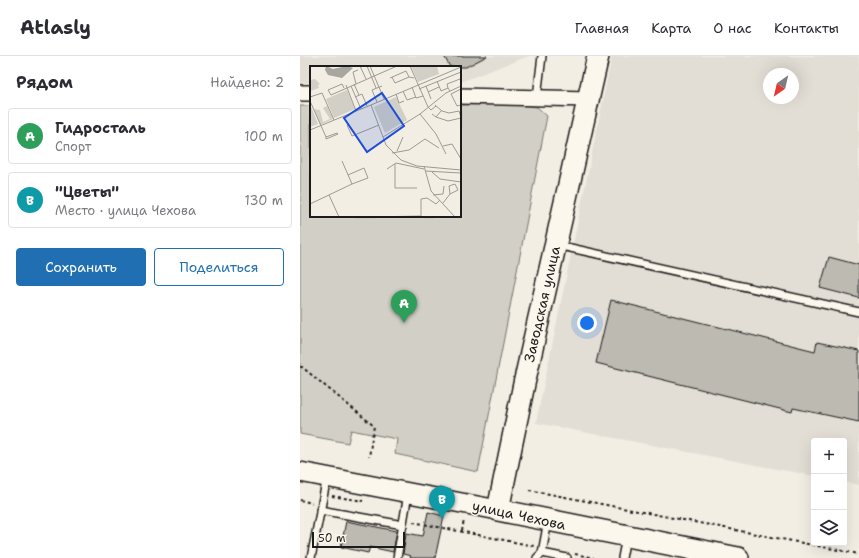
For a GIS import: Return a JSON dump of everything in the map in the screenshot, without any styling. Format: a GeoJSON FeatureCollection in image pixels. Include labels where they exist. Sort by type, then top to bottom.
{"type":"FeatureCollection","features":[{"type":"Feature","properties":{"kind":"main road","name":"Заводская улица"},"geometry":{"type":"LineString","coordinates":[[498,510],[524,384],[598,56]]}},
{"type":"Feature","properties":{"kind":"main road","name":"улица Чехова"},"geometry":{"type":"LineString","coordinates":[[498,510],[626,536],[686,553],[738,558]]}},
{"type":"Feature","properties":{"kind":"street"},"geometry":{"type":"LineString","coordinates":[[461,96],[530,100],[588,99]]}},
{"type":"Feature","properties":{"kind":"street","name":"улица Чехова"},"geometry":{"type":"LineString","coordinates":[[300,472],[498,510]]}},
{"type":"Feature","properties":{"kind":"lane"},"geometry":{"type":"LineString","coordinates":[[530,100],[542,56]]}},
{"type":"Feature","properties":{"kind":"lane"},"geometry":{"type":"LineString","coordinates":[[555,245],[859,312]]}},
{"type":"Feature","properties":{"kind":"lane"},"geometry":{"type":"LineString","coordinates":[[311,558],[327,477]]}},
{"type":"Feature","properties":{"kind":"lane"},"geometry":{"type":"LineString","coordinates":[[397,558],[409,492]]}},
{"type":"Feature","properties":{"kind":"lane"},"geometry":{"type":"LineString","coordinates":[[321,507],[404,523]]}},
{"type":"Feature","properties":{"kind":"lane"},"geometry":{"type":"LineString","coordinates":[[548,521],[541,553],[569,556]]}},
{"type":"Feature","properties":{"kind":"lane"},"geometry":{"type":"LineString","coordinates":[[622,558],[626,536]]}},
{"type":"Feature","properties":{"kind":"path"},"geometry":{"type":"LineString","coordinates":[[300,367],[302,367],[374,426],[369,457]]}},
{"type":"Feature","properties":{"kind":"path"},"geometry":{"type":"LineString","coordinates":[[529,490],[859,554]]}},
{"type":"Feature","properties":{"kind":"path"},"geometry":{"type":"LineString","coordinates":[[300,500],[321,507]]}},
{"type":"Feature","properties":{"kind":"path"},"geometry":{"type":"LineString","coordinates":[[462,532],[465,517]]}},
{"type":"Feature","properties":{"kind":"path"},"geometry":{"type":"LineString","coordinates":[[404,523],[462,532],[541,553]]}},
{"type":"Feature","properties":{"kind":"path"},"geometry":{"type":"LineString","coordinates":[[569,556],[594,558]]}},
{"type":"Feature","properties":{"kind":"shaded area"},"geometry":{"type":"Polygon","coordinates":[[[300,56],[529,56],[461,82],[461,66],[310,66],[310,83],[300,83],[300,56]]]}},
{"type":"Feature","properties":{"kind":"shaded area"},"geometry":{"type":"Polygon","coordinates":[[[612,56],[859,56],[859,485],[847,483],[847,438],[811,438],[811,475],[536,423],[612,56]]]}},
{"type":"Feature","properties":{"kind":"shaded area"},"geometry":{"type":"Polygon","coordinates":[[[510,104],[537,107],[547,116],[478,472],[395,454],[397,439],[351,430],[348,443],[300,434],[300,106],[310,106],[310,217],[461,217],[461,105],[510,104]]]}},
{"type":"Feature","properties":{"kind":"building"},"geometry":{"type":"Polygon","coordinates":[[[444,56],[487,56],[466,67],[449,66],[444,56]]]}},
{"type":"Feature","properties":{"kind":"building"},"geometry":{"type":"Polygon","coordinates":[[[829,257],[859,265],[859,298],[820,288],[829,257]]]}},
{"type":"Feature","properties":{"kind":"building"},"geometry":{"type":"Polygon","coordinates":[[[611,300],[815,351],[817,342],[859,351],[859,422],[793,408],[792,412],[596,363],[611,300]]]}},
{"type":"Feature","properties":{"kind":"building"},"geometry":{"type":"Polygon","coordinates":[[[428,512],[444,516],[435,558],[410,558],[411,556],[403,554],[406,533],[423,536],[428,512]]]}},
{"type":"Feature","properties":{"kind":"building"},"geometry":{"type":"Polygon","coordinates":[[[346,521],[397,531],[393,552],[370,547],[368,553],[341,547],[346,521]]]}},
{"type":"Feature","properties":{"kind":"place","name":"Гидросталь"},"geometry":{"type":"Point","coordinates":[404,323]}},
{"type":"Feature","properties":{"kind":"place","name":"\"Цветы\""},"geometry":{"type":"Point","coordinates":[442,519]}}]}
